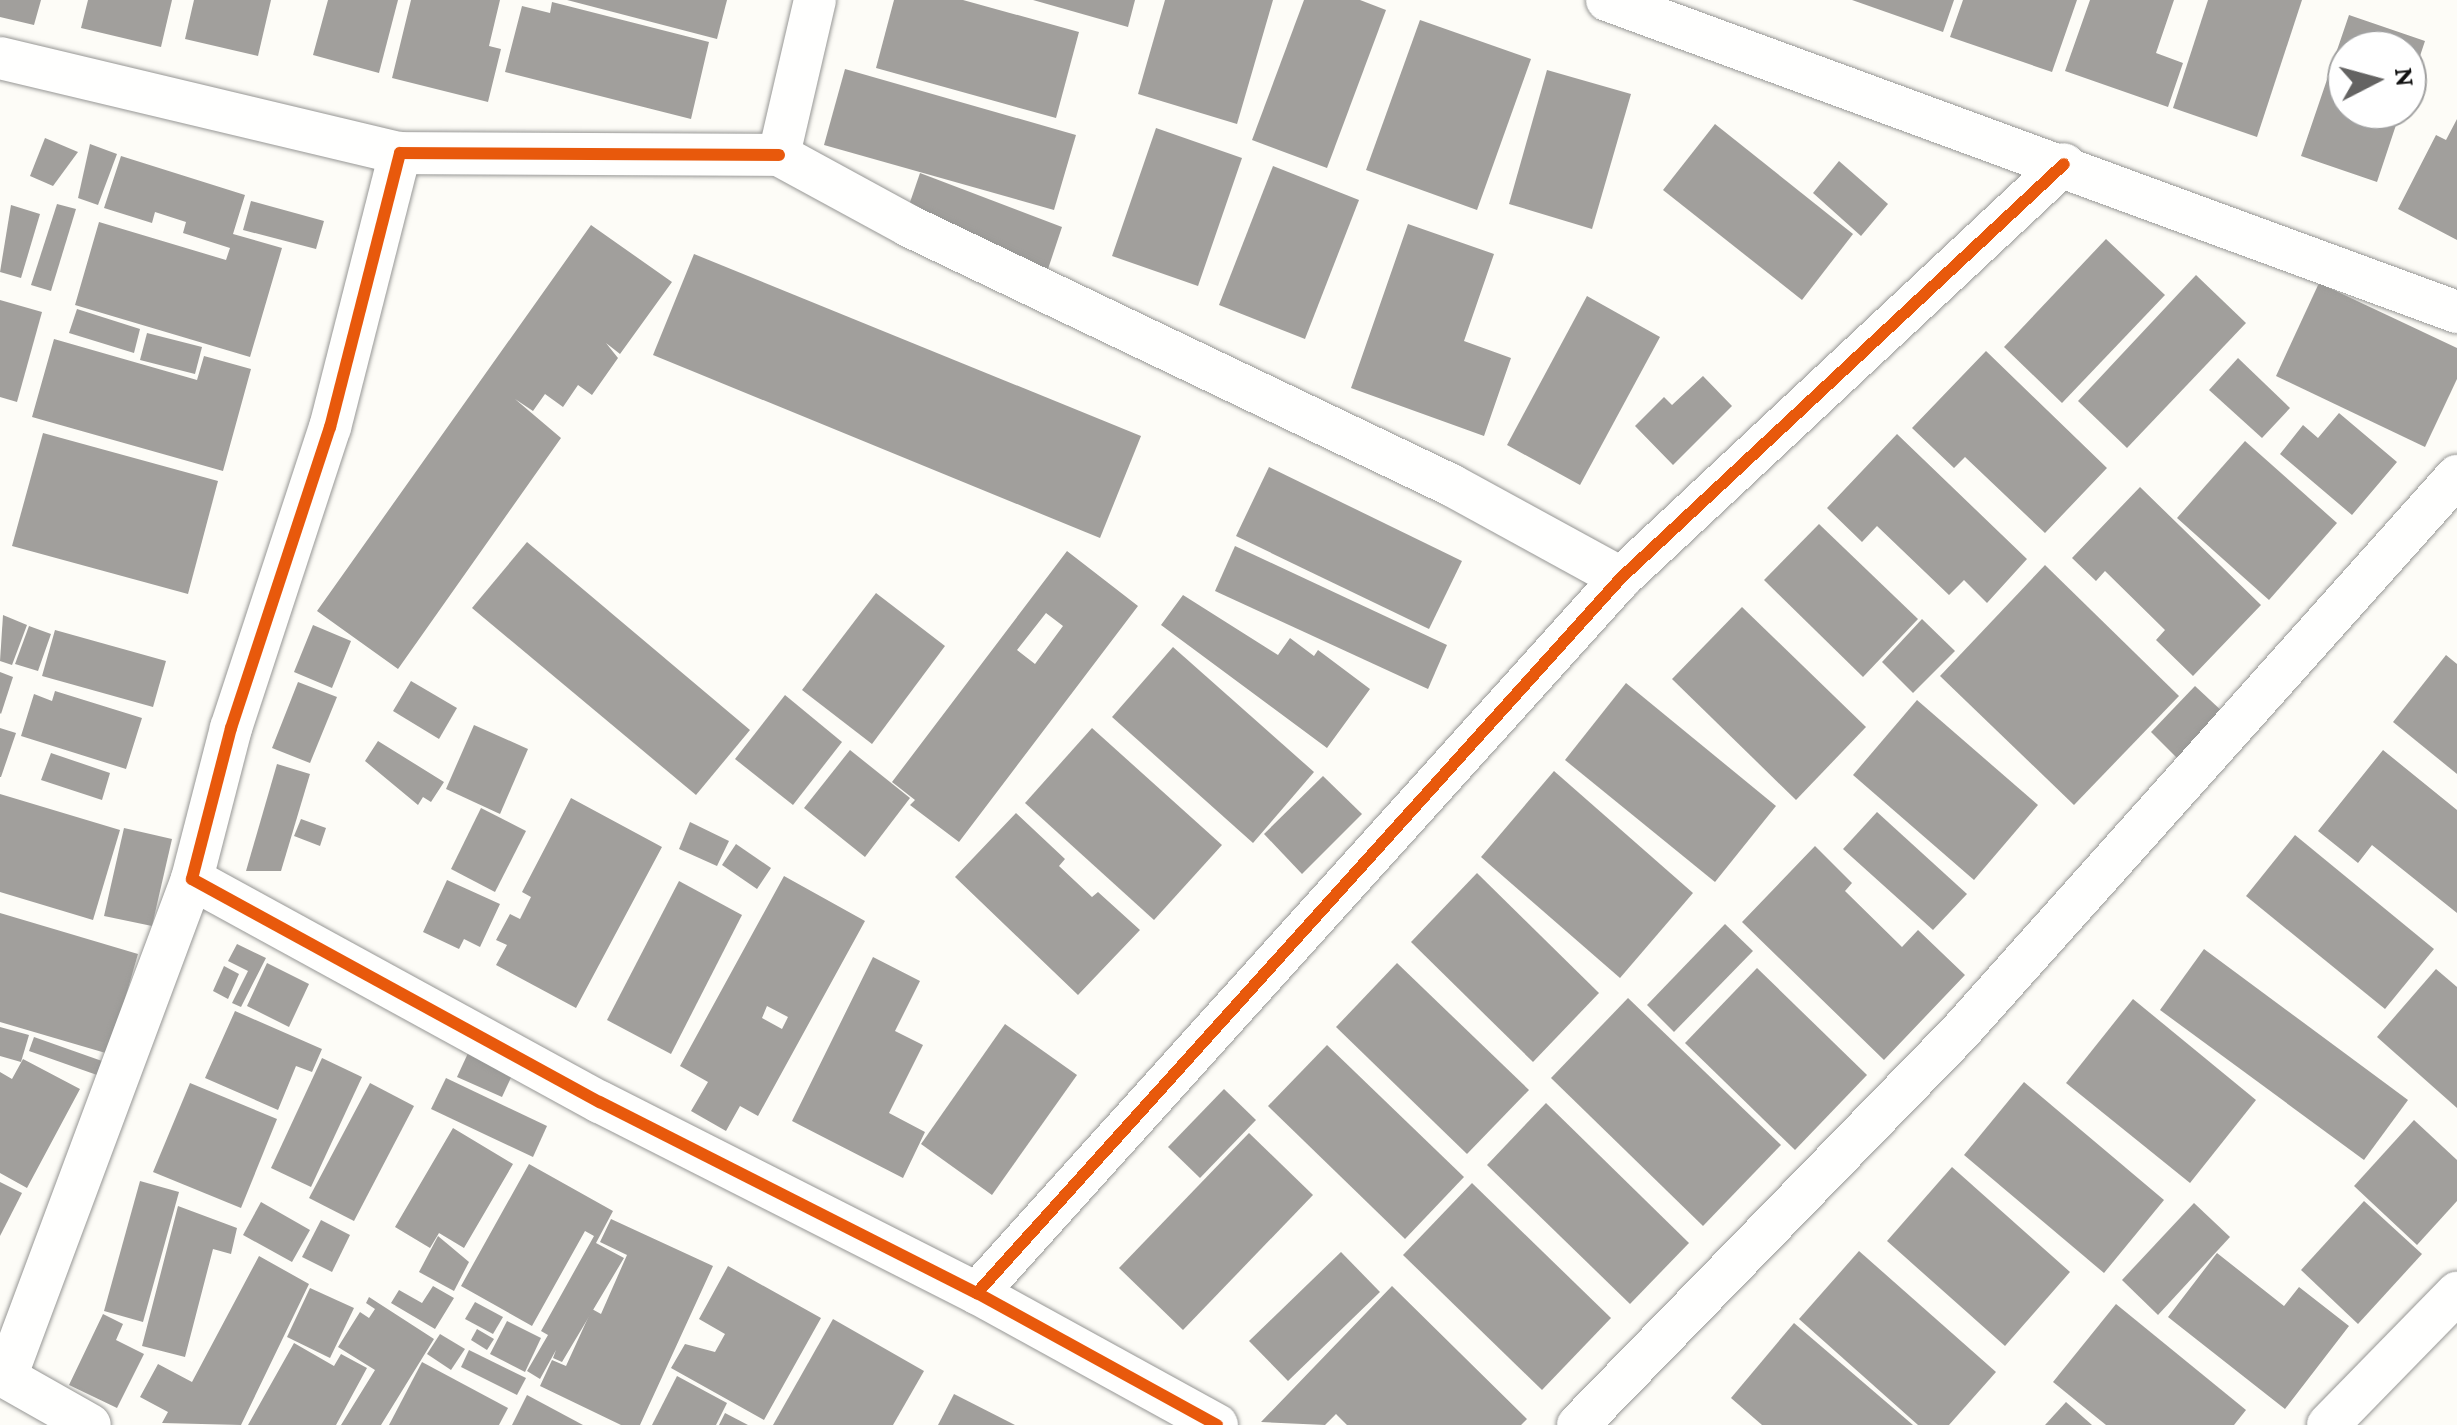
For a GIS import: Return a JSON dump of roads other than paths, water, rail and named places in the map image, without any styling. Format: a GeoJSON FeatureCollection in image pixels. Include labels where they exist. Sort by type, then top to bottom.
{"type":"FeatureCollection","features":[{"type":"Feature","properties":{"kind":"street"},"geometry":{"type":"LineString","coordinates":[[779,156],[815,0]]}},
{"type":"Feature","properties":{"kind":"street"},"geometry":{"type":"LineString","coordinates":[[1607,0],[2064,164],[2457,312]]}},
{"type":"Feature","properties":{"kind":"street"},"geometry":{"type":"LineString","coordinates":[[0,58],[400,153],[779,156],[909,226],[1451,485],[1621,578]]}},
{"type":"Feature","properties":{"kind":"street"},"geometry":{"type":"LineString","coordinates":[[90,1425],[3,1376],[192,879],[232,728],[330,427],[400,153]]}},
{"type":"Feature","properties":{"kind":"street"},"geometry":{"type":"LineString","coordinates":[[977,1293],[1621,578],[2064,164]]}},
{"type":"Feature","properties":{"kind":"street"},"geometry":{"type":"LineString","coordinates":[[1578,1425],[1960,1032],[2457,476]]}},
{"type":"Feature","properties":{"kind":"street"},"geometry":{"type":"LineString","coordinates":[[192,879],[600,1102],[977,1293],[1217,1425]]}},
{"type":"Feature","properties":{"kind":"street"},"geometry":{"type":"LineString","coordinates":[[2328,1425],[2453,1306]]}}]}
